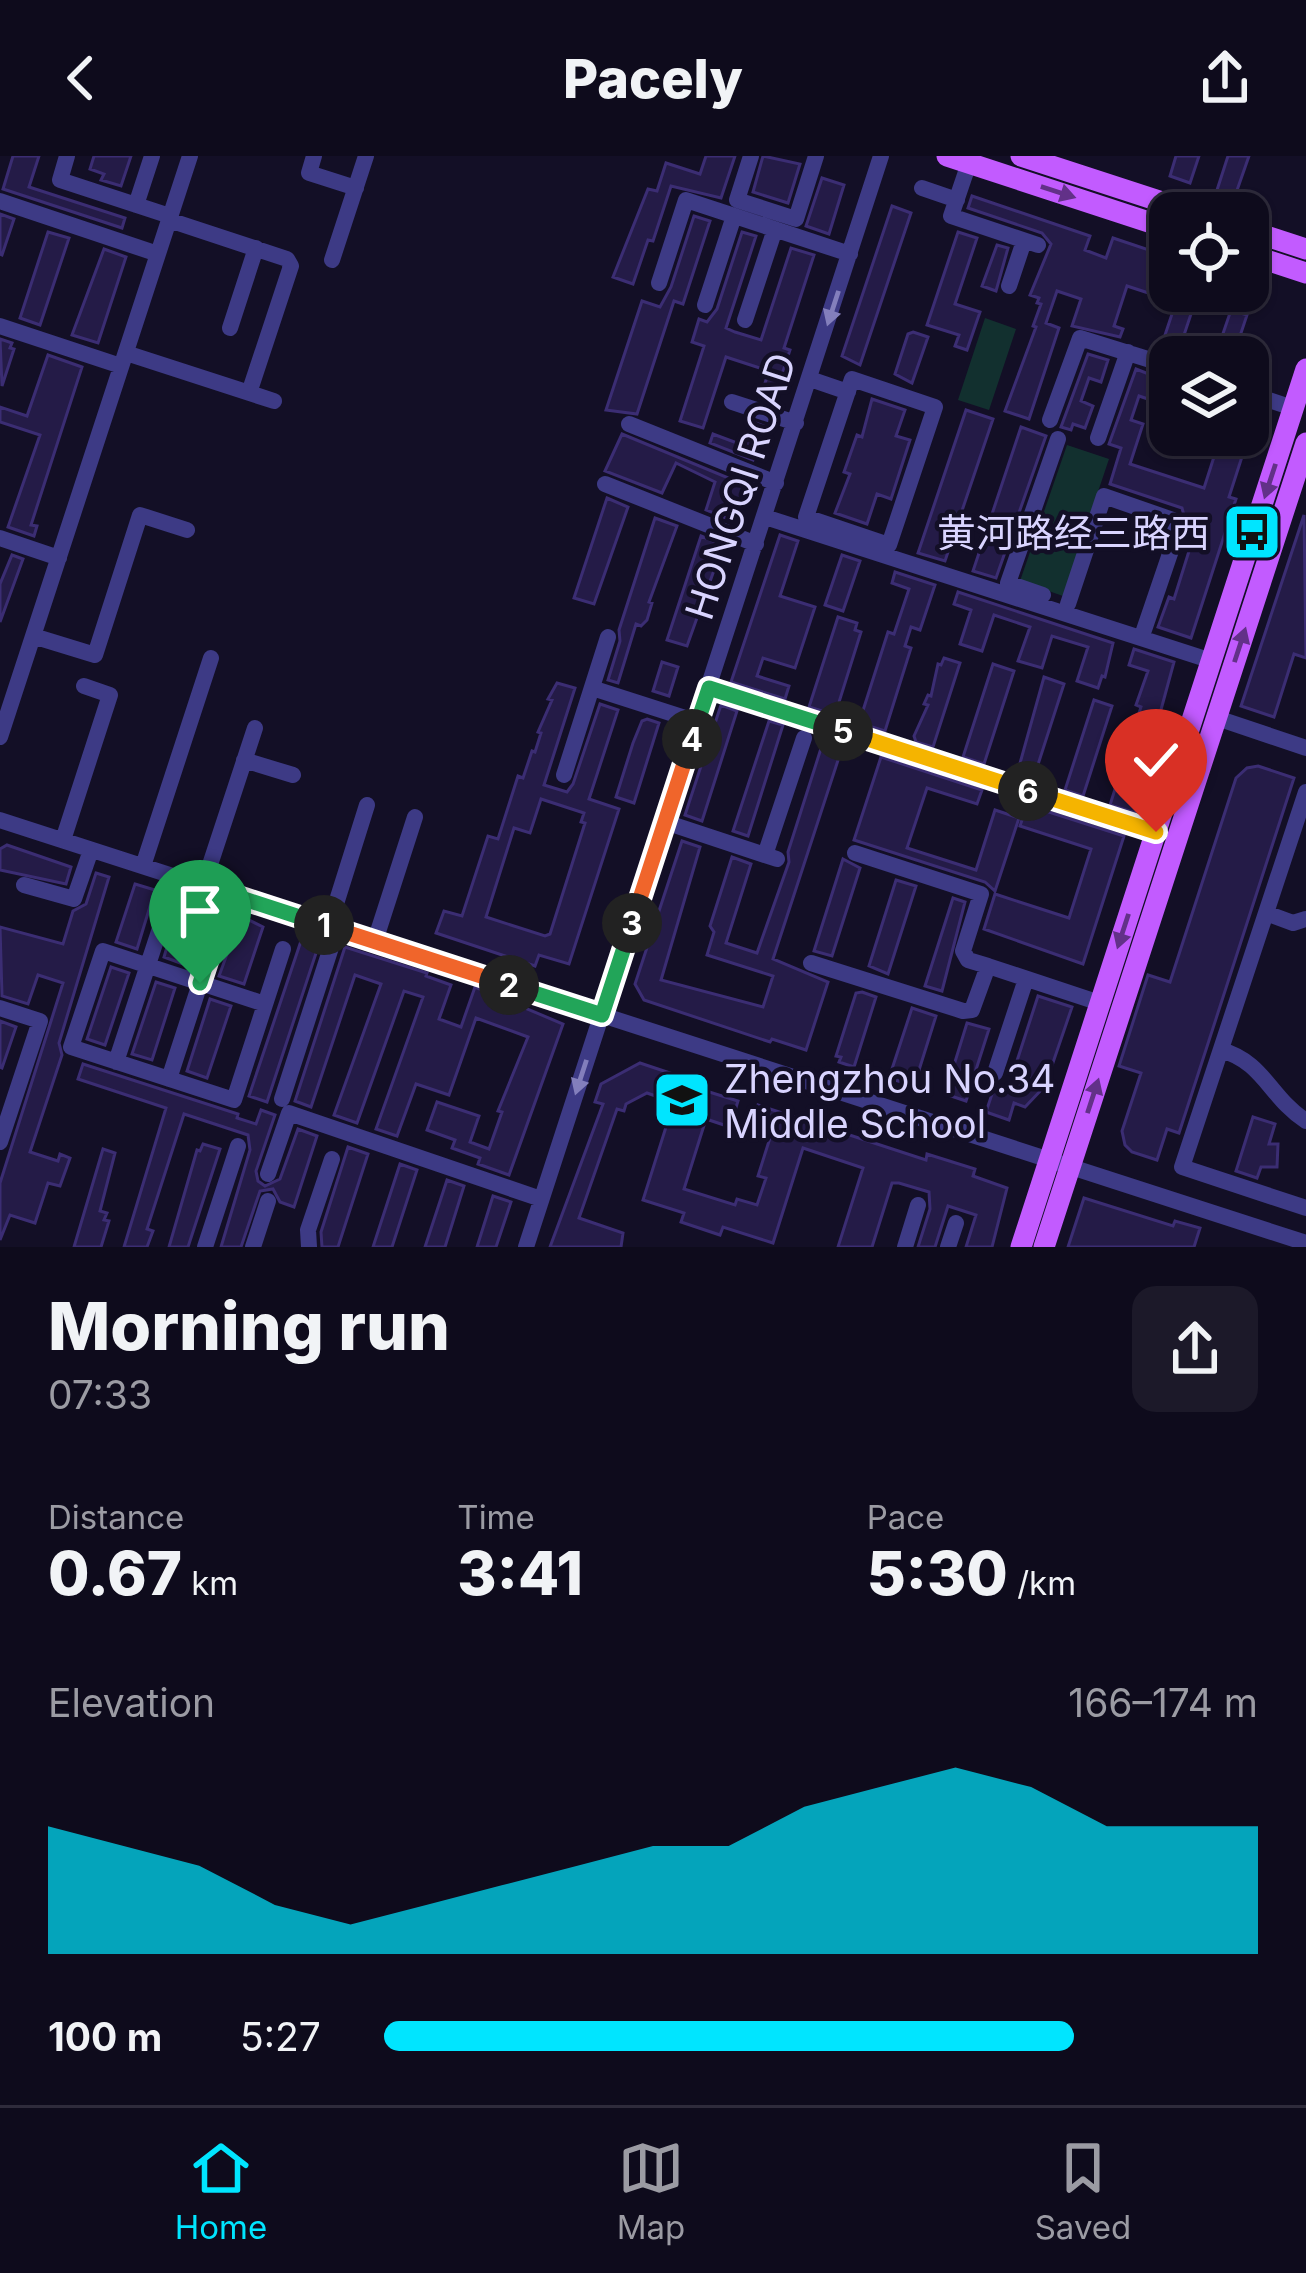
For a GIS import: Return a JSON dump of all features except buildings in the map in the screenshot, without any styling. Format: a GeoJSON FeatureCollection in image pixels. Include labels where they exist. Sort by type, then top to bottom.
{"type":"FeatureCollection","features":[{"type":"Feature","properties":{"kind":"main road"},"geometry":{"type":"LineString","coordinates":[[946,156],[1149,222]]}},
{"type":"Feature","properties":{"kind":"main road"},"geometry":{"type":"LineString","coordinates":[[1021,156],[1149,198]]}},
{"type":"Feature","properties":{"kind":"main road"},"geometry":{"type":"LineString","coordinates":[[1269,237],[1306,249]]}},
{"type":"Feature","properties":{"kind":"main road"},"geometry":{"type":"LineString","coordinates":[[1269,261],[1306,273]]}},
{"type":"Feature","properties":{"kind":"main road"},"geometry":{"type":"LineString","coordinates":[[1044,1247],[1100,1003],[1306,369]]}},
{"type":"Feature","properties":{"kind":"main road"},"geometry":{"type":"LineString","coordinates":[[1021,1247],[1060,1163],[1216,718],[1306,443]]}},
{"type":"Feature","properties":{"kind":"street"},"geometry":{"type":"LineString","coordinates":[[68,156],[60,180],[287,259],[291,266],[249,393]]}},
{"type":"Feature","properties":{"kind":"street"},"geometry":{"type":"LineString","coordinates":[[136,205],[152,156]]}},
{"type":"Feature","properties":{"kind":"street"},"geometry":{"type":"LineString","coordinates":[[0,737],[190,156]]}},
{"type":"Feature","properties":{"kind":"street"},"geometry":{"type":"LineString","coordinates":[[314,156],[309,173],[356,188]]}},
{"type":"Feature","properties":{"kind":"street"},"geometry":{"type":"LineString","coordinates":[[332,260],[366,156]]}},
{"type":"Feature","properties":{"kind":"street"},"geometry":{"type":"LineString","coordinates":[[751,156],[737,200],[796,219],[816,156]]}},
{"type":"Feature","properties":{"kind":"street","name":"HONGQI ROAD"},"geometry":{"type":"LineString","coordinates":[[526,1247],[881,156]]}},
{"type":"Feature","properties":{"kind":"street"},"geometry":{"type":"LineString","coordinates":[[969,163],[951,216],[1031,243],[1009,286]]}},
{"type":"Feature","properties":{"kind":"street"},"geometry":{"type":"LineString","coordinates":[[922,188],[957,200]]}},
{"type":"Feature","properties":{"kind":"street"},"geometry":{"type":"LineString","coordinates":[[659,283],[686,200],[850,254]]}},
{"type":"Feature","properties":{"kind":"street"},"geometry":{"type":"LineString","coordinates":[[0,201],[158,254]]}},
{"type":"Feature","properties":{"kind":"street"},"geometry":{"type":"LineString","coordinates":[[705,304],[734,216]]}},
{"type":"Feature","properties":{"kind":"street"},"geometry":{"type":"LineString","coordinates":[[745,320],[775,229]]}},
{"type":"Feature","properties":{"kind":"street"},"geometry":{"type":"LineString","coordinates":[[230,328],[256,248]]}},
{"type":"Feature","properties":{"kind":"street"},"geometry":{"type":"LineString","coordinates":[[0,326],[274,401]]}},
{"type":"Feature","properties":{"kind":"street"},"geometry":{"type":"LineString","coordinates":[[1050,420],[1079,338],[1149,359]]}},
{"type":"Feature","properties":{"kind":"street"},"geometry":{"type":"LineString","coordinates":[[1098,439],[1128,352]]}},
{"type":"Feature","properties":{"kind":"street"},"geometry":{"type":"LineString","coordinates":[[810,379],[848,392]]}},
{"type":"Feature","properties":{"kind":"street"},"geometry":{"type":"LineString","coordinates":[[852,379],[935,407],[889,545],[806,517],[848,392],[852,379]]}},
{"type":"Feature","properties":{"kind":"street"},"geometry":{"type":"LineString","coordinates":[[1269,400],[1293,408]]}},
{"type":"Feature","properties":{"kind":"street"},"geometry":{"type":"LineString","coordinates":[[732,402],[796,423]]}},
{"type":"Feature","properties":{"kind":"street"},"geometry":{"type":"LineString","coordinates":[[629,424],[776,483]]}},
{"type":"Feature","properties":{"kind":"street"},"geometry":{"type":"LineString","coordinates":[[1058,440],[1008,583],[1213,657]]}},
{"type":"Feature","properties":{"kind":"street"},"geometry":{"type":"LineString","coordinates":[[604,484],[756,544]]}},
{"type":"Feature","properties":{"kind":"street"},"geometry":{"type":"LineString","coordinates":[[1068,604],[1104,496],[1173,520],[1176,536],[1144,630]]}},
{"type":"Feature","properties":{"kind":"street"},"geometry":{"type":"LineString","coordinates":[[33,636],[95,656],[140,515],[188,530]]}},
{"type":"Feature","properties":{"kind":"street"},"geometry":{"type":"LineString","coordinates":[[765,517],[1213,657]]}},
{"type":"Feature","properties":{"kind":"street"},"geometry":{"type":"LineString","coordinates":[[0,538],[59,557]]}},
{"type":"Feature","properties":{"kind":"street"},"geometry":{"type":"LineString","coordinates":[[564,775],[608,637]]}},
{"type":"Feature","properties":{"kind":"street"},"geometry":{"type":"LineString","coordinates":[[143,866],[211,658]]}},
{"type":"Feature","properties":{"kind":"street"},"geometry":{"type":"LineString","coordinates":[[63,841],[110,694],[84,686]]}},
{"type":"Feature","properties":{"kind":"street"},"geometry":{"type":"LineString","coordinates":[[592,688],[698,722]]}},
{"type":"Feature","properties":{"kind":"street"},"geometry":{"type":"LineString","coordinates":[[709,688],[1156,832]]}},
{"type":"Feature","properties":{"kind":"street"},"geometry":{"type":"LineString","coordinates":[[1216,718],[1306,748]]}},
{"type":"Feature","properties":{"kind":"street"},"geometry":{"type":"LineString","coordinates":[[203,886],[255,728]]}},
{"type":"Feature","properties":{"kind":"street"},"geometry":{"type":"LineString","coordinates":[[665,822],[771,857],[804,738]]}},
{"type":"Feature","properties":{"kind":"street"},"geometry":{"type":"LineString","coordinates":[[244,760],[292,775]]}},
{"type":"Feature","properties":{"kind":"street"},"geometry":{"type":"LineString","coordinates":[[1306,793],[1182,1167],[1306,1208]]}},
{"type":"Feature","properties":{"kind":"street"},"geometry":{"type":"LineString","coordinates":[[282,1100],[368,805]]}},
{"type":"Feature","properties":{"kind":"street"},"geometry":{"type":"LineString","coordinates":[[375,941],[415,817]]}},
{"type":"Feature","properties":{"kind":"street"},"geometry":{"type":"LineString","coordinates":[[0,820],[1306,1243]]}},
{"type":"Feature","properties":{"kind":"street"},"geometry":{"type":"LineString","coordinates":[[24,885],[74,899],[91,850]]}},
{"type":"Feature","properties":{"kind":"street"},"geometry":{"type":"LineString","coordinates":[[855,853],[981,894],[963,950],[968,960],[1100,1003]]}},
{"type":"Feature","properties":{"kind":"street"},"geometry":{"type":"LineString","coordinates":[[169,1079],[229,894]]}},
{"type":"Feature","properties":{"kind":"street"},"geometry":{"type":"LineString","coordinates":[[116,1062],[167,907]]}},
{"type":"Feature","properties":{"kind":"street"},"geometry":{"type":"LineString","coordinates":[[1266,913],[1293,923],[1306,919]]}},
{"type":"Feature","properties":{"kind":"street"},"geometry":{"type":"LineString","coordinates":[[265,1004],[103,951],[71,1047],[234,1100],[283,949]]}},
{"type":"Feature","properties":{"kind":"street"},"geometry":{"type":"LineString","coordinates":[[811,963],[970,1012],[988,966]]}},
{"type":"Feature","properties":{"kind":"street"},"geometry":{"type":"LineString","coordinates":[[995,1073],[1026,979]]}},
{"type":"Feature","properties":{"kind":"street"},"geometry":{"type":"LineString","coordinates":[[0,1008],[40,1022],[0,1142]]}},
{"type":"Feature","properties":{"kind":"street"},"geometry":{"type":"LineString","coordinates":[[1221,1050],[1254,1064],[1278,1099],[1306,1121]]}},
{"type":"Feature","properties":{"kind":"street"},"geometry":{"type":"LineString","coordinates":[[268,1174],[289,1113],[542,1199]]}},
{"type":"Feature","properties":{"kind":"street"},"geometry":{"type":"LineString","coordinates":[[205,1247],[238,1146]]}},
{"type":"Feature","properties":{"kind":"street"},"geometry":{"type":"LineString","coordinates":[[309,1247],[308,1230],[332,1160]]}},
{"type":"Feature","properties":{"kind":"street"},"geometry":{"type":"LineString","coordinates":[[253,1247],[268,1201]]}},
{"type":"Feature","properties":{"kind":"street"},"geometry":{"type":"LineString","coordinates":[[905,1247],[919,1205]]}},
{"type":"Feature","properties":{"kind":"street"},"geometry":{"type":"LineString","coordinates":[[948,1247],[956,1222]]}},
{"type":"Feature","properties":{"kind":"green space"},"geometry":{"type":"Polygon","coordinates":[[[985,318],[1016,329],[989,410],[958,400],[985,318]]]}},
{"type":"Feature","properties":{"kind":"green space"},"geometry":{"type":"Polygon","coordinates":[[[1067,445],[1109,459],[1063,596],[1020,581],[1067,445]]]}},
{"type":"Feature","properties":{"kind":"place","name":"黄河路经三路西"},"geometry":{"type":"Point","coordinates":[1252,532]}},
{"type":"Feature","properties":{"kind":"place","name":"Zhengzhou No.34 Middle School"},"geometry":{"type":"Point","coordinates":[682,1100]}},
{"type":"Feature","properties":{"kind":"route"},"geometry":{"type":"LineString","coordinates":[[200,983],[229,894],[602,1015],[709,688],[1156,832]]}}]}
